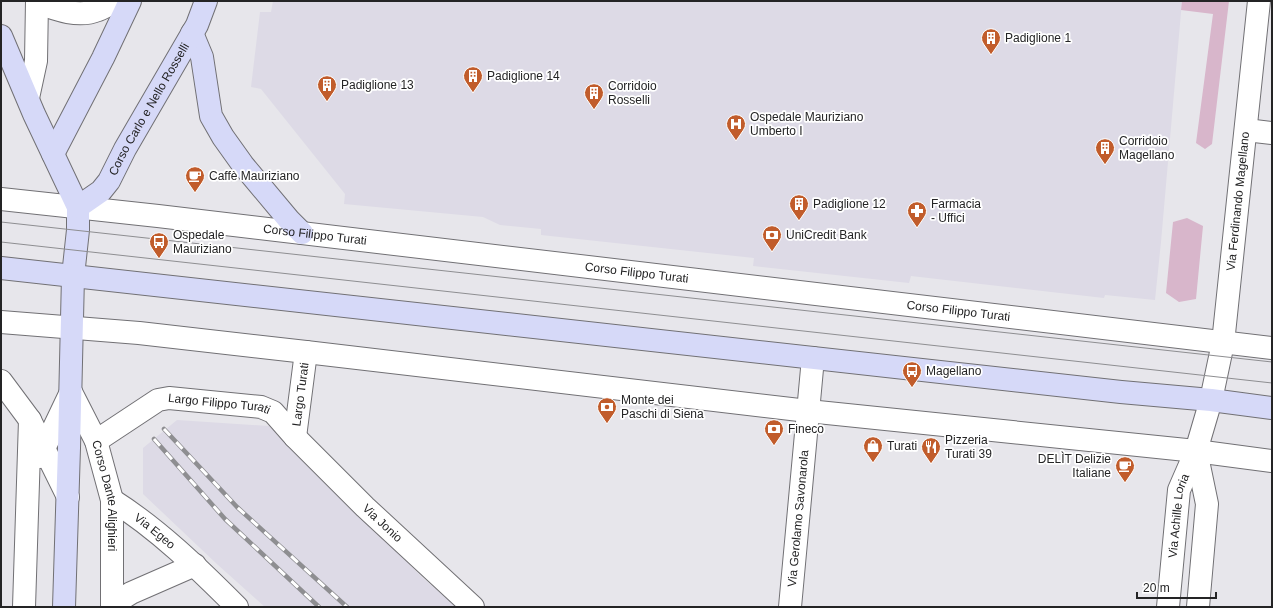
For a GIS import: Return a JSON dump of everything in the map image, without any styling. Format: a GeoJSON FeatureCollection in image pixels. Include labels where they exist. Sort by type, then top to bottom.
{"type":"FeatureCollection","features":[{"type":"Feature","properties":{"kind":"street"},"geometry":{"type":"LineString","coordinates":[[28,98],[36,61],[37,2],[56,10],[76,14],[98,11],[115,1]]}},
{"type":"Feature","properties":{"kind":"street"},"geometry":{"type":"LineString","coordinates":[[53,154],[103,58],[130,1]]}},
{"type":"Feature","properties":{"kind":"street","name":"Corso Carlo e Nello Rosselli"},"geometry":{"type":"LineString","coordinates":[[78,207],[101,191],[109,182],[125,149],[192,32],[206,1]]}},
{"type":"Feature","properties":{"kind":"street","name":"Via Ferdinando Magellano"},"geometry":{"type":"LineString","coordinates":[[1211,400],[1223,343],[1259,1]]}},
{"type":"Feature","properties":{"kind":"street"},"geometry":{"type":"LineString","coordinates":[[192,32],[202,57],[211,116],[243,164],[289,220],[302,233]]}},
{"type":"Feature","properties":{"kind":"street"},"geometry":{"type":"LineString","coordinates":[[1,36],[78,207],[78,230],[73,276]]}},
{"type":"Feature","properties":{"kind":"street"},"geometry":{"type":"LineString","coordinates":[[1246,130],[1272,133]]}},
{"type":"Feature","properties":{"kind":"street","name":"Corso Filippo Turati"},"geometry":{"type":"LineString","coordinates":[[1,199],[302,233],[1272,348]]}},
{"type":"Feature","properties":{"kind":"street"},"geometry":{"type":"LineString","coordinates":[[1,268],[1121,392],[1211,400],[1272,408]]}},
{"type":"Feature","properties":{"kind":"street","name":"Corso Dante Alighieri"},"geometry":{"type":"LineString","coordinates":[[64,607],[73,276]]}},
{"type":"Feature","properties":{"kind":"street"},"geometry":{"type":"LineString","coordinates":[[1,322],[72,327],[306,352],[808,411],[1196,451],[1272,461]]}},
{"type":"Feature","properties":{"kind":"street","name":"Largo Turati"},"geometry":{"type":"LineString","coordinates":[[295,437],[306,352]]}},
{"type":"Feature","properties":{"kind":"street","name":"Via Gerolamo Savonarola"},"geometry":{"type":"LineString","coordinates":[[790,607],[813,358]]}},
{"type":"Feature","properties":{"kind":"street"},"geometry":{"type":"LineString","coordinates":[[1,381],[30,420],[68,497]]}},
{"type":"Feature","properties":{"kind":"street"},"geometry":{"type":"LineString","coordinates":[[28,482],[71,392]]}},
{"type":"Feature","properties":{"kind":"street","name":"Corso Dante Alighieri"},"geometry":{"type":"LineString","coordinates":[[71,392],[96,441],[112,500],[112,606]]}},
{"type":"Feature","properties":{"kind":"street","name":"Largo Filippo Turati"},"geometry":{"type":"LineString","coordinates":[[96,441],[158,400],[169,398],[262,407],[273,412],[295,437]]}},
{"type":"Feature","properties":{"kind":"street","name":"Via Achille Loria"},"geometry":{"type":"LineString","coordinates":[[1168,607],[1179,490],[1196,451],[1211,400]]}},
{"type":"Feature","properties":{"kind":"street"},"geometry":{"type":"LineString","coordinates":[[24,607],[30,420]]}},
{"type":"Feature","properties":{"kind":"street","name":"Via Jonio"},"geometry":{"type":"LineString","coordinates":[[295,437],[365,507],[472,607]]}},
{"type":"Feature","properties":{"kind":"street","name":"Via Achille Loria"},"geometry":{"type":"LineString","coordinates":[[1196,451],[1207,504],[1198,607]]}},
{"type":"Feature","properties":{"kind":"street","name":"Via Egeo"},"geometry":{"type":"LineString","coordinates":[[112,500],[134,513],[194,565],[237,607]]}},
{"type":"Feature","properties":{"kind":"street"},"geometry":{"type":"LineString","coordinates":[[112,606],[131,593],[194,565]]}},
{"type":"Feature","properties":{"kind":"shaded area","name":"Ospedale Mauriziano Umberto I"},"geometry":{"type":"Polygon","coordinates":[[[273,1],[1182,1],[1155,300],[1105,295],[1104,298],[911,276],[909,283],[753,266],[754,258],[541,235],[541,229],[500,225],[483,217],[344,204],[345,194],[261,89],[251,87],[260,12],[271,12],[273,1]]]}},
{"type":"Feature","properties":{"kind":"shaded area"},"geometry":{"type":"Polygon","coordinates":[[[1182,1],[1229,1],[1212,144],[1205,149],[1196,143],[1213,14],[1181,10],[1182,1]]]}},
{"type":"Feature","properties":{"kind":"shaded area"},"geometry":{"type":"Polygon","coordinates":[[[1187,218],[1203,226],[1196,299],[1179,302],[1166,293],[1173,222],[1187,218]]]}},
{"type":"Feature","properties":{"kind":"shaded area"},"geometry":{"type":"Polygon","coordinates":[[[177,420],[269,426],[424,579],[457,607],[265,607],[143,494],[143,448],[177,420]]]}},
{"type":"Feature","properties":{"kind":"tram line"},"geometry":{"type":"LineString","coordinates":[[1,222],[1272,362]]}},
{"type":"Feature","properties":{"kind":"tram line"},"geometry":{"type":"LineString","coordinates":[[1,242],[1272,383]]}},
{"type":"Feature","properties":{"kind":"railway"},"geometry":{"type":"LineString","coordinates":[[164,429],[237,507],[347,607]]}},
{"type":"Feature","properties":{"kind":"railway"},"geometry":{"type":"LineString","coordinates":[[154,439],[225,519],[319,607]]}},
{"type":"Feature","properties":{"kind":"place","name":"Padiglione 1"},"geometry":{"type":"Point","coordinates":[991,55]}},
{"type":"Feature","properties":{"kind":"place","name":"Padiglione 14"},"geometry":{"type":"Point","coordinates":[473,93]}},
{"type":"Feature","properties":{"kind":"place","name":"Padiglione 13"},"geometry":{"type":"Point","coordinates":[327,102]}},
{"type":"Feature","properties":{"kind":"place","name":"Corridoio Rosselli"},"geometry":{"type":"Point","coordinates":[594,110]}},
{"type":"Feature","properties":{"kind":"place","name":"Ospedale Mauriziano Umberto I"},"geometry":{"type":"Point","coordinates":[736,141]}},
{"type":"Feature","properties":{"kind":"place","name":"Corridoio Magellano"},"geometry":{"type":"Point","coordinates":[1105,165]}},
{"type":"Feature","properties":{"kind":"place","name":"Caffè Mauriziano"},"geometry":{"type":"Point","coordinates":[195,193]}},
{"type":"Feature","properties":{"kind":"place","name":"Padiglione 12"},"geometry":{"type":"Point","coordinates":[799,221]}},
{"type":"Feature","properties":{"kind":"place","name":"Farmacia - Uffici"},"geometry":{"type":"Point","coordinates":[917,228]}},
{"type":"Feature","properties":{"kind":"place","name":"UniCredit Bank"},"geometry":{"type":"Point","coordinates":[772,252]}},
{"type":"Feature","properties":{"kind":"place","name":"Ospedale Mauriziano"},"geometry":{"type":"Point","coordinates":[159,259]}},
{"type":"Feature","properties":{"kind":"place","name":"Magellano"},"geometry":{"type":"Point","coordinates":[912,388]}},
{"type":"Feature","properties":{"kind":"place","name":"Monte dei Paschi di Siena"},"geometry":{"type":"Point","coordinates":[607,424]}},
{"type":"Feature","properties":{"kind":"place","name":"Fineco"},"geometry":{"type":"Point","coordinates":[774,446]}},
{"type":"Feature","properties":{"kind":"place","name":"Turati"},"geometry":{"type":"Point","coordinates":[873,463]}},
{"type":"Feature","properties":{"kind":"place","name":"Pizzeria Turati 39"},"geometry":{"type":"Point","coordinates":[931,464]}},
{"type":"Feature","properties":{"kind":"place","name":"DELÌT Delizie Italiane"},"geometry":{"type":"Point","coordinates":[1125,483]}}]}
